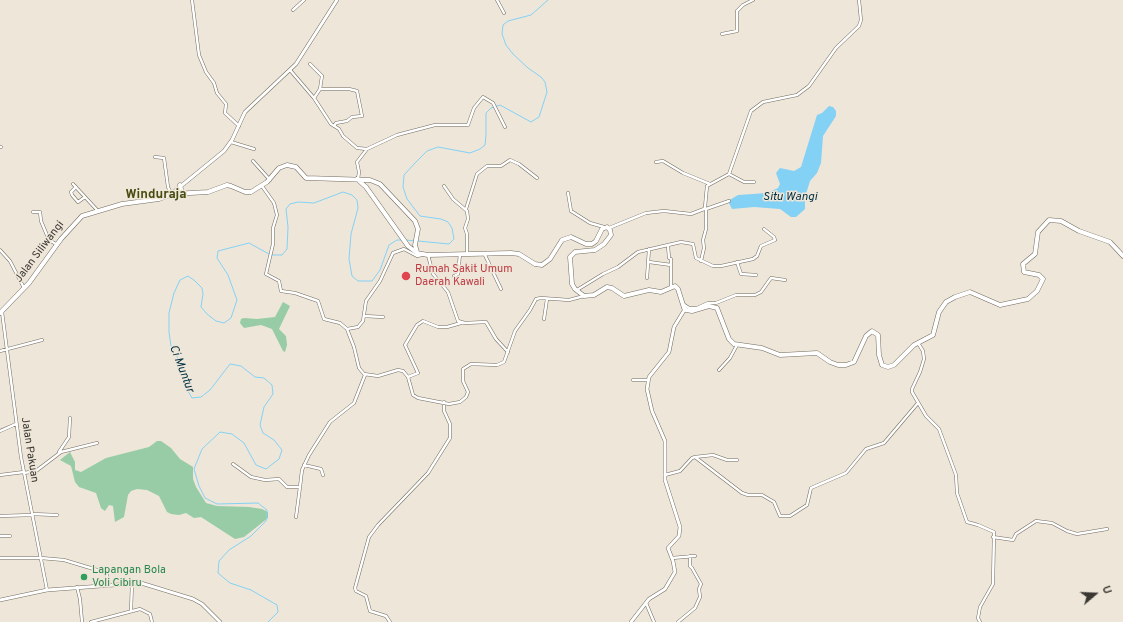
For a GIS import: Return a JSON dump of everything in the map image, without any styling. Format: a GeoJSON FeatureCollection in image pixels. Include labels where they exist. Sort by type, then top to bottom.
{"type":"FeatureCollection","features":[{"type":"Feature","properties":{"kind":"highway"},"geometry":{"type":"LineString","coordinates":[[262,186],[270,180],[279,168],[287,165],[296,167],[306,178],[358,179],[373,181],[388,191],[412,216],[418,231],[415,243],[417,253]]}},
{"type":"Feature","properties":{"kind":"highway"},"geometry":{"type":"LineString","coordinates":[[358,179],[366,187],[397,228],[408,246],[417,253],[428,255],[515,253],[535,264],[542,265],[550,259],[562,240],[571,237],[586,244],[592,244],[596,241],[600,230],[606,227],[611,235],[604,244],[595,250],[575,252],[570,257],[572,284],[577,291],[584,296],[594,295],[607,287],[612,288],[624,296],[649,290],[661,292],[675,286],[678,289],[685,309],[692,311],[709,306],[717,308],[729,340],[737,345],[762,348],[784,355],[817,353],[834,364],[846,365],[856,360],[866,336],[872,331],[878,335],[880,360],[882,365],[888,367],[897,363],[918,343],[933,334],[939,312],[946,302],[954,297],[970,292],[1000,305],[1025,300],[1031,296],[1042,284],[1043,279],[1039,275],[1026,273],[1022,266],[1025,261],[1034,254],[1038,232],[1049,220],[1061,221],[1078,231],[1110,242],[1123,256]]}},
{"type":"Feature","properties":{"kind":"highway"},"geometry":{"type":"LineString","coordinates":[[180,185],[182,193]]}},
{"type":"Feature","properties":{"kind":"highway","name":"Jalan Siliwangi"},"geometry":{"type":"LineString","coordinates":[[1,312],[24,289],[56,244],[78,219],[122,204],[159,199],[170,194],[208,192],[229,185],[248,192],[262,186]]}},
{"type":"Feature","properties":{"kind":"main road"},"geometry":{"type":"LineString","coordinates":[[170,194],[212,161],[231,142],[248,108],[290,70],[337,0]]}},
{"type":"Feature","properties":{"kind":"main road"},"geometry":{"type":"LineString","coordinates":[[631,622],[646,603],[665,589],[673,576],[675,569],[668,546],[679,536],[680,527],[664,475],[665,441],[649,400],[648,380],[669,352],[674,327],[685,309]]}},
{"type":"Feature","properties":{"kind":"main road"},"geometry":{"type":"LineString","coordinates":[[0,600],[46,590],[132,583],[150,584],[193,599],[202,604],[220,622]]}},
{"type":"Feature","properties":{"kind":"street"},"geometry":{"type":"LineString","coordinates":[[192,0],[199,55],[206,72],[214,83],[217,93],[226,104],[225,112],[239,126]]}},
{"type":"Feature","properties":{"kind":"street"},"geometry":{"type":"LineString","coordinates":[[293,10],[304,0]]}},
{"type":"Feature","properties":{"kind":"street"},"geometry":{"type":"LineString","coordinates":[[331,0],[335,4]]}},
{"type":"Feature","properties":{"kind":"street"},"geometry":{"type":"LineString","coordinates":[[497,0],[504,13]]}},
{"type":"Feature","properties":{"kind":"street"},"geometry":{"type":"LineString","coordinates":[[722,34],[737,31],[737,11],[743,5],[753,0]]}},
{"type":"Feature","properties":{"kind":"street"},"geometry":{"type":"LineString","coordinates":[[701,261],[704,248],[703,240],[706,229],[706,188],[710,184],[729,174],[751,111],[763,102],[797,95],[809,86],[836,48],[859,26],[861,16],[859,0]]}},
{"type":"Feature","properties":{"kind":"street"},"geometry":{"type":"LineString","coordinates":[[310,64],[322,75],[320,89],[314,98]]}},
{"type":"Feature","properties":{"kind":"street"},"geometry":{"type":"LineString","coordinates":[[290,70],[314,98],[334,126],[339,129],[343,137],[357,148],[367,150]]}},
{"type":"Feature","properties":{"kind":"street"},"geometry":{"type":"LineString","coordinates":[[320,89],[349,89],[357,91],[362,116],[353,116],[347,121],[336,123],[334,126]]}},
{"type":"Feature","properties":{"kind":"street"},"geometry":{"type":"LineString","coordinates":[[358,179],[359,172],[357,162],[367,150],[397,135],[437,124],[466,126],[470,121],[473,109],[482,98],[486,98],[494,104],[505,127]]}},
{"type":"Feature","properties":{"kind":"street"},"geometry":{"type":"LineString","coordinates":[[231,142],[254,149]]}},
{"type":"Feature","properties":{"kind":"street"},"geometry":{"type":"LineString","coordinates":[[156,157],[164,158],[170,194]]}},
{"type":"Feature","properties":{"kind":"street"},"geometry":{"type":"LineString","coordinates":[[466,209],[477,174],[487,166],[501,166],[510,160],[520,164],[538,178]]}},
{"type":"Feature","properties":{"kind":"street"},"geometry":{"type":"LineString","coordinates":[[253,161],[270,180]]}},
{"type":"Feature","properties":{"kind":"street"},"geometry":{"type":"LineString","coordinates":[[656,162],[663,161],[683,173],[710,184]]}},
{"type":"Feature","properties":{"kind":"street"},"geometry":{"type":"LineString","coordinates":[[729,174],[742,181],[754,182]]}},
{"type":"Feature","properties":{"kind":"street"},"geometry":{"type":"LineString","coordinates":[[85,197],[79,202],[72,196],[70,193],[75,185],[98,211]]}},
{"type":"Feature","properties":{"kind":"street"},"geometry":{"type":"LineString","coordinates":[[262,186],[274,203],[277,213],[272,228],[272,249],[266,272],[267,275],[279,281],[280,291],[318,301],[324,319],[340,323],[347,329],[354,347],[359,368],[365,375],[378,376],[400,370],[408,377],[414,396],[422,399],[455,404],[466,397],[468,392],[462,374],[465,367],[475,364],[500,365],[504,362],[515,331],[536,299],[547,298],[569,300],[584,296]]}},
{"type":"Feature","properties":{"kind":"street"},"geometry":{"type":"LineString","coordinates":[[444,186],[453,199],[466,209],[468,215],[465,228],[467,234],[466,253]]}},
{"type":"Feature","properties":{"kind":"street"},"geometry":{"type":"LineString","coordinates":[[568,194],[571,211],[590,224],[606,227],[646,213],[664,211],[691,214],[729,201]]}},
{"type":"Feature","properties":{"kind":"street"},"geometry":{"type":"LineString","coordinates":[[33,212],[40,212],[41,222],[49,240],[56,244]]}},
{"type":"Feature","properties":{"kind":"street"},"geometry":{"type":"LineString","coordinates":[[577,291],[603,274],[618,267],[638,252],[681,242],[693,244],[694,254],[701,261],[718,266],[755,258],[761,246],[775,240],[774,237],[764,229]]}},
{"type":"Feature","properties":{"kind":"street"},"geometry":{"type":"LineString","coordinates":[[668,246],[671,265],[671,287]]}},
{"type":"Feature","properties":{"kind":"street"},"geometry":{"type":"LineString","coordinates":[[347,329],[360,325],[364,316],[366,301],[384,274],[393,253],[404,249],[417,256],[422,254]]}},
{"type":"Feature","properties":{"kind":"street"},"geometry":{"type":"LineString","coordinates":[[647,278],[649,249]]}},
{"type":"Feature","properties":{"kind":"street"},"geometry":{"type":"LineString","coordinates":[[0,250],[12,265],[24,289]]}},
{"type":"Feature","properties":{"kind":"street"},"geometry":{"type":"LineString","coordinates":[[484,253],[501,289]]}},
{"type":"Feature","properties":{"kind":"street"},"geometry":{"type":"LineString","coordinates":[[454,276],[458,274],[460,254]]}},
{"type":"Feature","properties":{"kind":"street"},"geometry":{"type":"LineString","coordinates":[[428,255],[434,274],[448,292],[456,318],[461,323]]}},
{"type":"Feature","properties":{"kind":"street"},"geometry":{"type":"LineString","coordinates":[[649,262],[671,265]]}},
{"type":"Feature","properties":{"kind":"street"},"geometry":{"type":"LineString","coordinates":[[737,262],[740,273],[756,275]]}},
{"type":"Feature","properties":{"kind":"street"},"geometry":{"type":"LineString","coordinates":[[682,303],[689,308],[697,308],[708,303],[715,303],[736,295],[759,293],[772,277],[785,280]]}},
{"type":"Feature","properties":{"kind":"street"},"geometry":{"type":"LineString","coordinates":[[544,319],[547,298]]}},
{"type":"Feature","properties":{"kind":"street","name":"Jalan Pakuan"},"geometry":{"type":"LineString","coordinates":[[1,312],[16,424],[46,590]]}},
{"type":"Feature","properties":{"kind":"street"},"geometry":{"type":"LineString","coordinates":[[364,316],[384,317]]}},
{"type":"Feature","properties":{"kind":"street"},"geometry":{"type":"LineString","coordinates":[[408,377],[418,373],[405,345],[417,325],[423,321],[438,327],[447,327],[461,323],[486,322],[496,339],[508,352]]}},
{"type":"Feature","properties":{"kind":"street"},"geometry":{"type":"LineString","coordinates":[[0,351],[42,340]]}},
{"type":"Feature","properties":{"kind":"street"},"geometry":{"type":"LineString","coordinates":[[918,343],[923,351],[924,359],[920,372],[911,390],[929,419],[939,429],[956,475],[958,493],[967,522],[992,531],[994,537],[993,584],[980,608],[978,618],[980,622]]}},
{"type":"Feature","properties":{"kind":"street"},"geometry":{"type":"LineString","coordinates":[[720,370],[730,358],[737,345]]}},
{"type":"Feature","properties":{"kind":"street"},"geometry":{"type":"LineString","coordinates":[[296,517],[304,465],[334,417],[354,403],[365,375]]}},
{"type":"Feature","properties":{"kind":"street"},"geometry":{"type":"LineString","coordinates":[[634,380],[648,380]]}},
{"type":"Feature","properties":{"kind":"street"},"geometry":{"type":"LineString","coordinates":[[390,622],[383,615],[371,612],[365,595],[355,590],[358,573],[369,537],[378,525],[428,474],[450,438],[450,424],[444,411],[444,402]]}},
{"type":"Feature","properties":{"kind":"street"},"geometry":{"type":"LineString","coordinates":[[694,457],[742,493],[748,495],[762,495],[774,502],[780,516],[790,516],[807,505],[811,488],[846,473],[866,449],[884,443],[918,403]]}},
{"type":"Feature","properties":{"kind":"street"},"geometry":{"type":"LineString","coordinates":[[0,475],[36,471],[59,452],[69,437],[70,418]]}},
{"type":"Feature","properties":{"kind":"street"},"geometry":{"type":"LineString","coordinates":[[0,431],[16,424]]}},
{"type":"Feature","properties":{"kind":"street"},"geometry":{"type":"LineString","coordinates":[[59,452],[97,443]]}},
{"type":"Feature","properties":{"kind":"street"},"geometry":{"type":"LineString","coordinates":[[664,475],[680,471],[694,457],[713,455],[727,460],[737,460]]}},
{"type":"Feature","properties":{"kind":"street"},"geometry":{"type":"LineString","coordinates":[[233,464],[251,477],[265,480],[279,479],[287,487],[300,487]]}},
{"type":"Feature","properties":{"kind":"street"},"geometry":{"type":"LineString","coordinates":[[304,465],[321,469],[323,475]]}},
{"type":"Feature","properties":{"kind":"street"},"geometry":{"type":"LineString","coordinates":[[0,516],[57,515]]}},
{"type":"Feature","properties":{"kind":"street"},"geometry":{"type":"LineString","coordinates":[[994,537],[1013,540],[1016,534],[1037,521],[1052,523],[1066,531],[1077,534],[1107,529]]}},
{"type":"Feature","properties":{"kind":"street"},"geometry":{"type":"LineString","coordinates":[[0,536],[10,536]]}},
{"type":"Feature","properties":{"kind":"street"},"geometry":{"type":"LineString","coordinates":[[678,622],[695,608],[700,597],[699,589],[701,584],[690,566],[690,556]]}},
{"type":"Feature","properties":{"kind":"street"},"geometry":{"type":"LineString","coordinates":[[672,558],[695,556]]}},
{"type":"Feature","properties":{"kind":"street"},"geometry":{"type":"LineString","coordinates":[[0,558],[41,558],[64,560],[107,573],[108,585]]}},
{"type":"Feature","properties":{"kind":"street"},"geometry":{"type":"LineString","coordinates":[[131,611],[132,583]]}},
{"type":"Feature","properties":{"kind":"street"},"geometry":{"type":"LineString","coordinates":[[77,587],[80,598],[82,622]]}},
{"type":"Feature","properties":{"kind":"street"},"geometry":{"type":"LineString","coordinates":[[646,603],[654,622]]}},
{"type":"Feature","properties":{"kind":"street"},"geometry":{"type":"LineString","coordinates":[[91,622],[131,611],[145,610],[150,614],[152,622]]}},
{"type":"Feature","properties":{"kind":"green space"},"geometry":{"type":"Polygon","coordinates":[[[283,302],[290,306],[279,329],[286,336],[287,345],[285,352],[283,351],[272,329],[261,325],[244,328],[240,323],[241,319],[244,318],[257,319],[275,317],[283,302]]]}},
{"type":"Feature","properties":{"kind":"green space"},"geometry":{"type":"Polygon","coordinates":[[[157,441],[161,441],[171,448],[180,459],[193,467],[193,479],[206,503],[217,506],[262,509],[268,512],[268,518],[244,537],[235,539],[201,517],[194,518],[186,513],[179,515],[167,512],[159,496],[147,490],[137,489],[131,491],[128,495],[124,517],[115,522],[113,506],[109,505],[105,511],[101,508],[96,493],[79,487],[75,482],[71,466],[60,460],[70,452],[75,462],[75,470],[81,472],[106,458],[149,447],[157,441]]]}},
{"type":"Feature","properties":{"kind":"water","name":"Situ Wangi"},"geometry":{"type":"Polygon","coordinates":[[[829,106],[833,107],[836,111],[836,116],[823,136],[821,163],[817,173],[810,181],[805,197],[805,209],[796,217],[791,217],[780,209],[754,207],[732,209],[728,201],[738,195],[767,193],[778,188],[780,184],[776,173],[780,168],[794,171],[801,167],[817,115],[822,113],[829,106]]]}},
{"type":"Feature","properties":{"kind":"waterway","name":"Ci Muntur"},"geometry":{"type":"LineString","coordinates":[[418,241],[449,244],[454,239],[452,228],[448,222],[441,219],[420,216],[407,199],[403,187],[404,175],[416,162],[427,151],[438,147],[470,153],[480,149],[485,145],[486,113],[491,108],[500,105],[531,122],[539,117],[547,92],[545,82],[513,54],[506,45],[502,34],[503,25],[508,21],[531,15],[548,0]]}},
{"type":"Feature","properties":{"kind":"waterway","name":"Ci Muntur"},"geometry":{"type":"LineString","coordinates":[[272,255],[282,255],[287,249],[288,227],[286,209],[290,204],[298,202],[314,203],[343,192],[352,195],[357,200],[358,208],[351,234],[349,259],[352,276],[358,281],[372,281],[380,270],[389,245],[397,240],[401,240]]}},
{"type":"Feature","properties":{"kind":"waterway","name":"Ci Muntur"},"geometry":{"type":"LineString","coordinates":[[406,240],[415,241]]}},
{"type":"Feature","properties":{"kind":"waterway","name":"Ci Muntur"},"geometry":{"type":"LineString","coordinates":[[268,622],[278,612],[277,605],[251,590],[230,583],[218,573],[219,561],[229,550],[251,536],[266,521],[267,510],[258,503],[217,504],[205,498],[199,486],[194,469],[202,449],[220,432],[232,434],[244,443],[256,465],[266,469],[279,459],[282,450],[274,440],[263,433],[260,425],[264,407],[273,394],[272,385],[264,378],[255,377],[241,366],[230,364],[210,390],[201,397],[192,398],[188,391],[186,376],[171,346],[169,313],[174,293],[180,280],[188,276],[202,288],[203,294],[201,307],[216,321],[224,323],[231,318],[237,300],[228,275],[217,258],[218,251],[249,243],[269,254]]}},
{"type":"Feature","properties":{"kind":"place","name":"Rumah Sakit Umum Daerah Kawali"},"geometry":{"type":"Point","coordinates":[406,276]}},
{"type":"Feature","properties":{"kind":"place","name":"Lapangan Bola Voli Cibiru"},"geometry":{"type":"Point","coordinates":[84,577]}},
{"type":"Feature","properties":{"kind":"district","name":"Winduraja"},"geometry":{"type":"Point","coordinates":[156,195]}}]}
